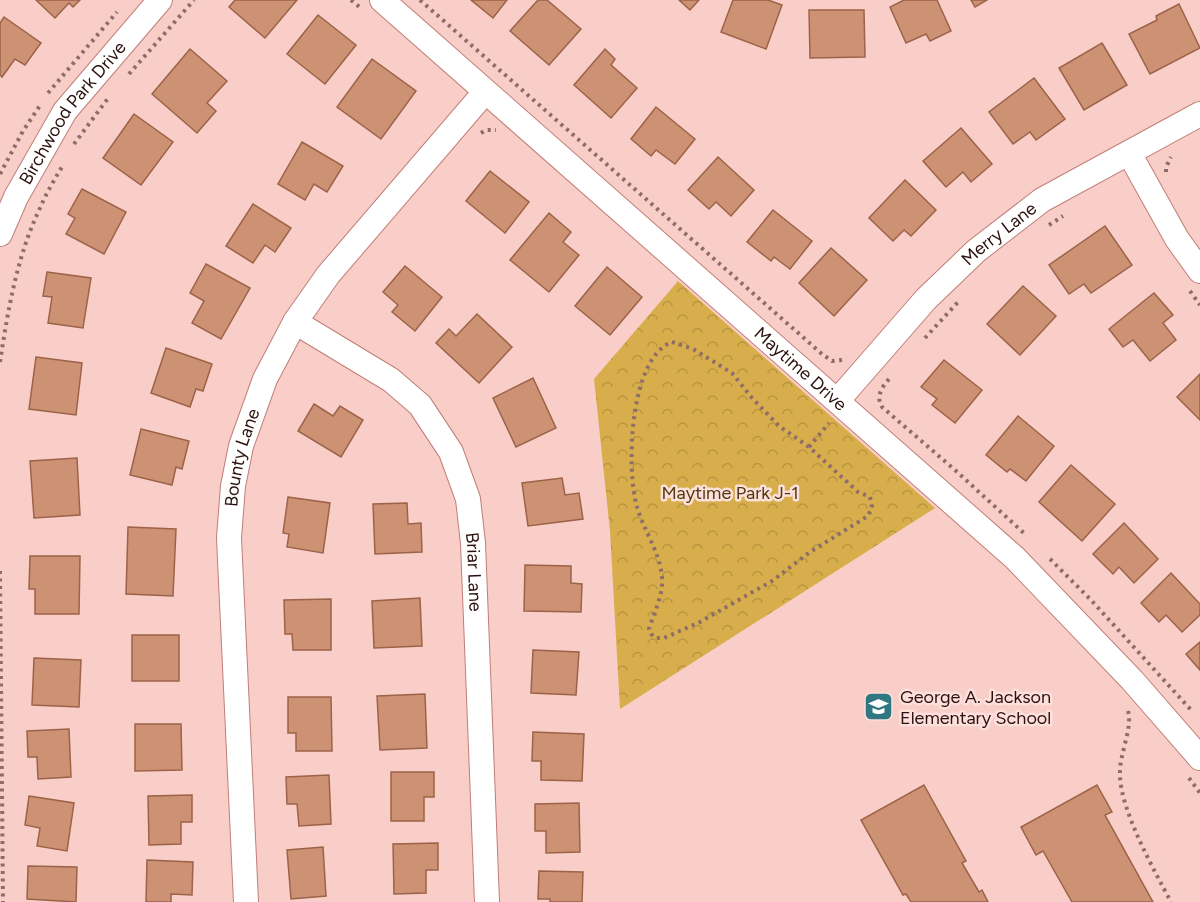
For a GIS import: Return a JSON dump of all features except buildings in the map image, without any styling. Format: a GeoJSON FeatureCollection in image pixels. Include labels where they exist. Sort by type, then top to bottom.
{"type":"FeatureCollection","features":[{"type":"Feature","properties":{"kind":"street","name":"Birchwood Park Drive"},"geometry":{"type":"LineString","coordinates":[[1,226],[36,159],[65,111],[160,0]]}},
{"type":"Feature","properties":{"kind":"street","name":"Maytime Drive"},"geometry":{"type":"LineString","coordinates":[[382,0],[485,92],[830,412],[1015,558],[1132,680],[1200,758]]}},
{"type":"Feature","properties":{"kind":"street","name":"Bounty Lane"},"geometry":{"type":"LineString","coordinates":[[246,902],[229,538],[233,486],[241,446],[265,379],[295,322],[328,275],[485,92]]}},
{"type":"Feature","properties":{"kind":"street","name":"Merry Lane"},"geometry":{"type":"LineString","coordinates":[[830,412],[926,298],[976,251],[1042,200],[1200,114]]}},
{"type":"Feature","properties":{"kind":"street"},"geometry":{"type":"LineString","coordinates":[[1129,153],[1177,240],[1193,277]]}},
{"type":"Feature","properties":{"kind":"street","name":"Briar Lane"},"geometry":{"type":"LineString","coordinates":[[295,322],[391,380],[420,405],[451,452],[468,499],[473,543],[487,902]]}},
{"type":"Feature","properties":{"kind":"path"},"geometry":{"type":"LineString","coordinates":[[128,76],[195,0]]}},
{"type":"Feature","properties":{"kind":"path"},"geometry":{"type":"LineString","coordinates":[[420,0],[822,354],[832,361],[844,360]]}},
{"type":"Feature","properties":{"kind":"path"},"geometry":{"type":"LineString","coordinates":[[72,147],[113,93]]}},
{"type":"Feature","properties":{"kind":"path"},"geometry":{"type":"LineString","coordinates":[[478,134],[495,129],[502,134]]}},
{"type":"Feature","properties":{"kind":"path"},"geometry":{"type":"LineString","coordinates":[[1169,179],[1166,167],[1174,154]]}},
{"type":"Feature","properties":{"kind":"path"},"geometry":{"type":"LineString","coordinates":[[0,362],[8,308],[21,261],[39,209],[66,158]]}},
{"type":"Feature","properties":{"kind":"path"},"geometry":{"type":"LineString","coordinates":[[1044,229],[1072,211]]}},
{"type":"Feature","properties":{"kind":"path"},"geometry":{"type":"LineString","coordinates":[[1193,277],[1200,305]]}},
{"type":"Feature","properties":{"kind":"path"},"geometry":{"type":"LineString","coordinates":[[921,343],[963,297]]}},
{"type":"Feature","properties":{"kind":"path"},"geometry":{"type":"LineString","coordinates":[[672,342],[693,349],[732,373],[779,426],[809,447],[858,492],[870,497],[872,507],[868,516],[810,552],[772,581],[700,622],[664,638],[656,638],[651,634],[649,629],[662,585],[660,564],[636,505],[631,455],[639,389],[656,353],[663,346],[672,342]]}},
{"type":"Feature","properties":{"kind":"path"},"geometry":{"type":"LineString","coordinates":[[893,375],[879,393],[882,407],[1032,541]]}},
{"type":"Feature","properties":{"kind":"path"},"geometry":{"type":"LineString","coordinates":[[830,412],[837,428]]}},
{"type":"Feature","properties":{"kind":"path"},"geometry":{"type":"LineString","coordinates":[[809,447],[830,412]]}},
{"type":"Feature","properties":{"kind":"path"},"geometry":{"type":"LineString","coordinates":[[1049,558],[1099,608],[1193,712]]}},
{"type":"Feature","properties":{"kind":"path"},"geometry":{"type":"LineString","coordinates":[[0,571],[3,902]]}},
{"type":"Feature","properties":{"kind":"path"},"geometry":{"type":"LineString","coordinates":[[1125,704],[1129,713],[1120,775],[1124,800],[1171,902]]}},
{"type":"Feature","properties":{"kind":"green space","name":"Maytime Park J-1"},"geometry":{"type":"Polygon","coordinates":[[[678,281],[935,508],[620,709],[610,531],[594,379],[678,281]]]}},
{"type":"Feature","properties":{"kind":"place","name":"George A. Jackson Elementary School"},"geometry":{"type":"Point","coordinates":[879,707]}}]}
